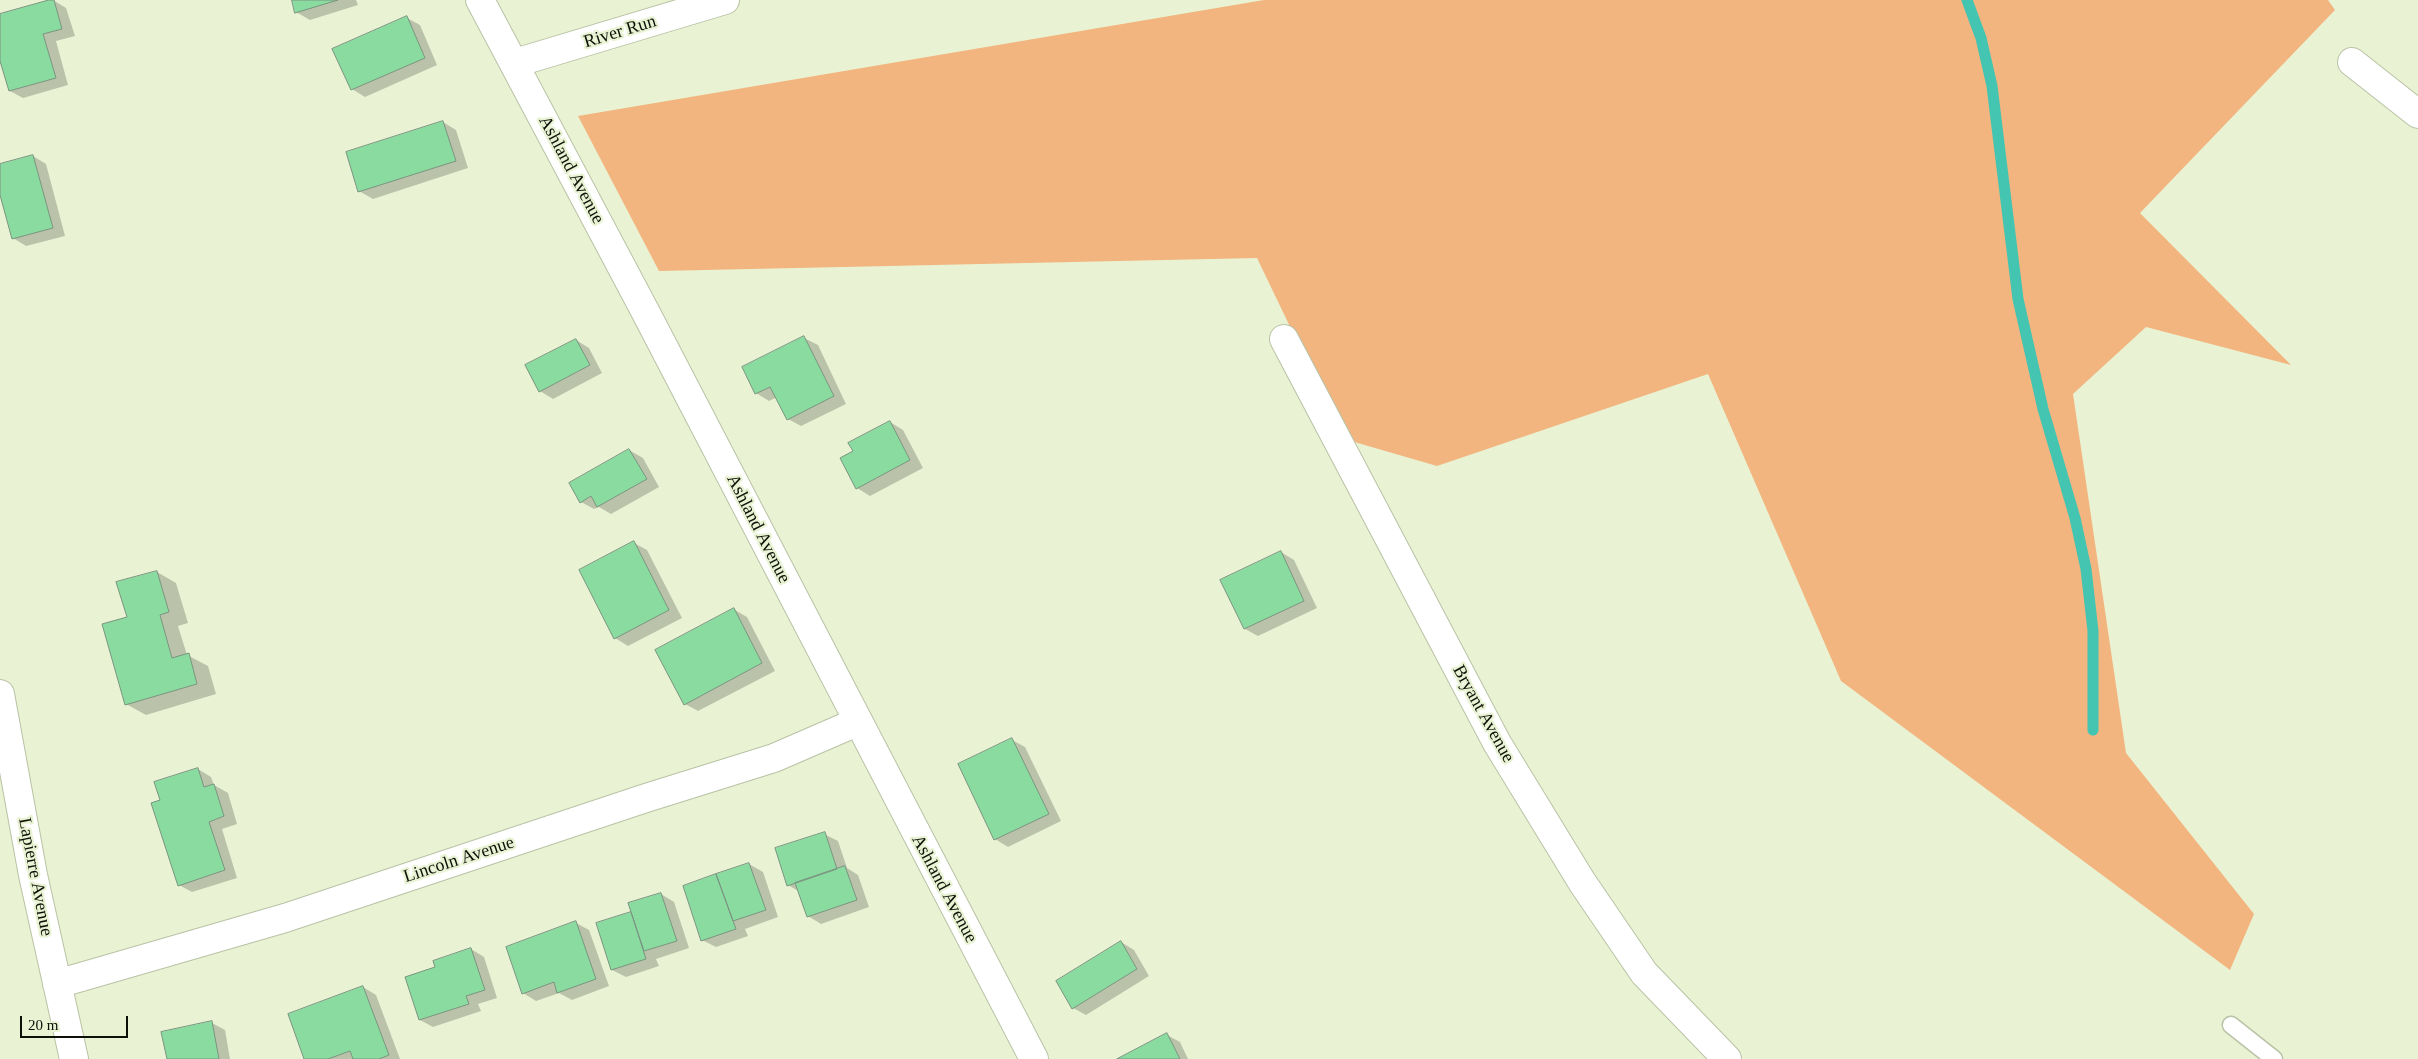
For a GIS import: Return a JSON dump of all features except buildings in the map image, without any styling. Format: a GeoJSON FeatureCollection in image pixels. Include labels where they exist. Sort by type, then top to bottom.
{"type":"FeatureCollection","features":[{"type":"Feature","properties":{"kind":"street","name":"Ashland Avenue"},"geometry":{"type":"LineString","coordinates":[[480,0],[515,63],[1034,1059]]}},
{"type":"Feature","properties":{"kind":"street","name":"River Run"},"geometry":{"type":"LineString","coordinates":[[515,63],[725,0]]}},
{"type":"Feature","properties":{"kind":"street"},"geometry":{"type":"LineString","coordinates":[[2352,62],[2418,114]]}},
{"type":"Feature","properties":{"kind":"street","name":"Bryant Avenue"},"geometry":{"type":"LineString","coordinates":[[1284,339],[1497,743],[1582,882],[1644,973],[1727,1059]]}},
{"type":"Feature","properties":{"kind":"street","name":"Lapierre Avenue"},"geometry":{"type":"LineString","coordinates":[[0,694],[34,875],[74,1059]]}},
{"type":"Feature","properties":{"kind":"street","name":"Lincoln Avenue"},"geometry":{"type":"LineString","coordinates":[[57,984],[285,918],[636,801],[774,758],[857,722]]}},
{"type":"Feature","properties":{"kind":"lane"},"geometry":{"type":"LineString","coordinates":[[2231,1025],[2274,1059]]}},
{"type":"Feature","properties":{"kind":"shaded area"},"geometry":{"type":"Polygon","coordinates":[[[1264,0],[2328,0],[2335,10],[2140,213],[2291,365],[2146,327],[2073,394],[2126,753],[2254,914],[2230,970],[1841,681],[1708,374],[1437,466],[1344,439],[1257,258],[659,271],[578,116],[1264,0]]]}},
{"type":"Feature","properties":{"kind":"waterway"},"geometry":{"type":"LineString","coordinates":[[1967,0],[1981,38],[1992,86],[2018,299],[2043,409],[2075,518],[2086,569],[2093,631],[2093,730]]}}]}
